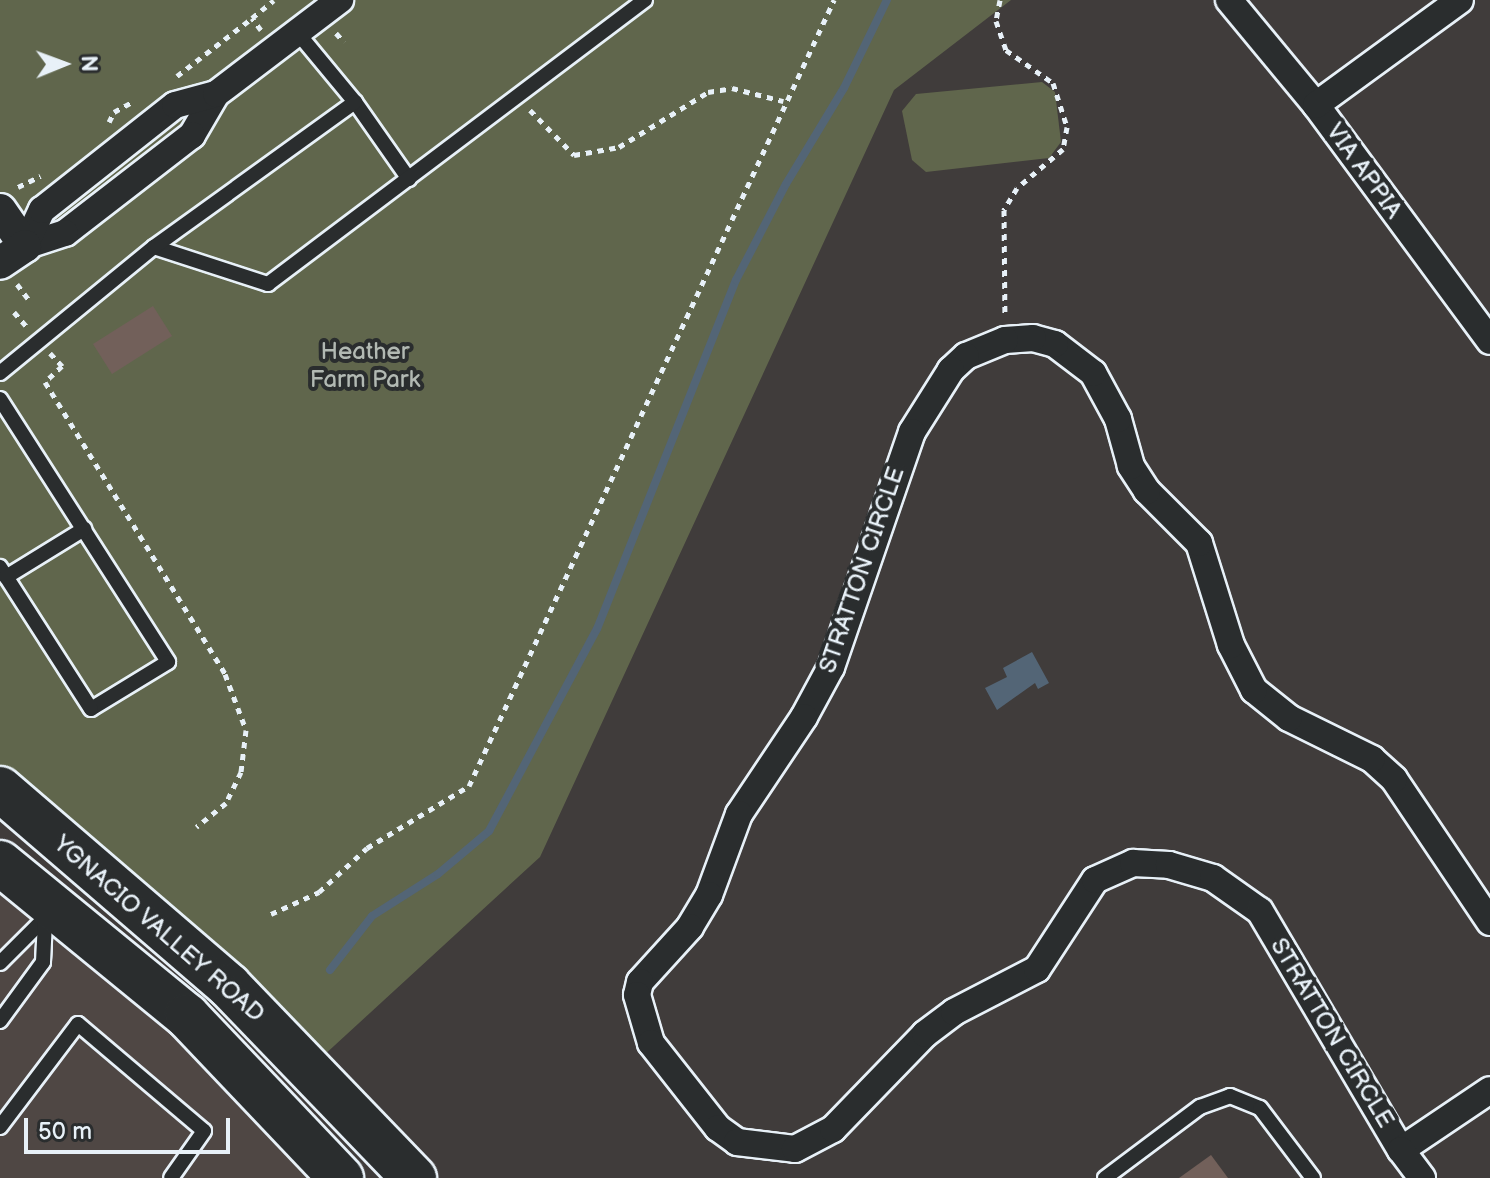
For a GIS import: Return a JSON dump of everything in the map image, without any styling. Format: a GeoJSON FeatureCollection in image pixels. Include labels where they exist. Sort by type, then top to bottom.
{"type":"FeatureCollection","features":[{"type":"Feature","properties":{"kind":"highway","name":"YGNACIO VALLEY ROAD"},"geometry":{"type":"LineString","coordinates":[[0,789],[218,977],[414,1178]]}},
{"type":"Feature","properties":{"kind":"highway","name":"YGNACIO VALLEY ROAD"},"geometry":{"type":"LineString","coordinates":[[0,863],[49,913],[187,1016],[341,1178]]}},
{"type":"Feature","properties":{"kind":"highway"},"geometry":{"type":"LineString","coordinates":[[49,913],[71,889],[87,887],[180,967],[218,977]]}},
{"type":"Feature","properties":{"kind":"street"},"geometry":{"type":"LineString","coordinates":[[0,210],[12,255],[65,233],[192,135],[216,94],[340,0]]}},
{"type":"Feature","properties":{"kind":"street"},"geometry":{"type":"LineString","coordinates":[[1229,0],[1316,105]]}},
{"type":"Feature","properties":{"kind":"street","name":"VIA APPIA"},"geometry":{"type":"LineString","coordinates":[[1460,0],[1316,105],[1490,341]]}},
{"type":"Feature","properties":{"kind":"street","name":"STRATTON CIRCLE"},"geometry":{"type":"LineString","coordinates":[[1490,922],[1394,779],[1372,759],[1289,718],[1254,690],[1231,645],[1199,543],[1147,491],[1131,466],[1118,419],[1093,373],[1055,344],[1005,340],[966,356],[951,370],[912,432],[831,667],[804,717],[739,814],[709,895],[690,927],[640,982],[642,1027],[718,1128],[737,1142],[795,1149],[833,1129],[925,1034],[954,1012],[1037,969],[1095,880],[1133,863],[1169,865],[1213,878],[1260,911],[1401,1150],[1490,1090]]}},
{"type":"Feature","properties":{"kind":"street"},"geometry":{"type":"LineString","coordinates":[[1401,1150],[1422,1178]]}},
{"type":"Feature","properties":{"kind":"lane"},"geometry":{"type":"LineString","coordinates":[[154,247],[268,284],[645,0]]}},
{"type":"Feature","properties":{"kind":"lane"},"geometry":{"type":"LineString","coordinates":[[297,32],[355,102],[409,179]]}},
{"type":"Feature","properties":{"kind":"lane"},"geometry":{"type":"LineString","coordinates":[[0,373],[154,247],[355,102]]}},
{"type":"Feature","properties":{"kind":"lane"},"geometry":{"type":"LineString","coordinates":[[0,399],[84,529],[168,662],[91,709],[3,572],[84,529]]}},
{"type":"Feature","properties":{"kind":"lane"},"geometry":{"type":"LineString","coordinates":[[0,963],[16,942],[49,913]]}},
{"type":"Feature","properties":{"kind":"lane"},"geometry":{"type":"LineString","coordinates":[[0,1021],[43,962],[49,913]]}},
{"type":"Feature","properties":{"kind":"lane"},"geometry":{"type":"LineString","coordinates":[[0,1127],[78,1024],[204,1131],[171,1178]]}},
{"type":"Feature","properties":{"kind":"lane"},"geometry":{"type":"LineString","coordinates":[[1105,1178],[1200,1107],[1230,1096],[1260,1108],[1313,1178]]}},
{"type":"Feature","properties":{"kind":"path"},"geometry":{"type":"LineString","coordinates":[[271,914],[319,892],[367,848],[469,786],[783,101],[834,0]]}},
{"type":"Feature","properties":{"kind":"path"},"geometry":{"type":"LineString","coordinates":[[1000,0],[996,21],[1006,50],[1053,83],[1067,127],[1063,149],[1017,188],[1004,210],[1005,340]]}},
{"type":"Feature","properties":{"kind":"path"},"geometry":{"type":"LineString","coordinates":[[519,97],[574,155],[619,147],[708,92],[732,88],[783,101]]}},
{"type":"Feature","properties":{"kind":"path"},"geometry":{"type":"LineString","coordinates":[[14,312],[62,366],[45,382],[225,674],[246,730],[241,772],[226,803],[196,827]]}},
{"type":"Feature","properties":{"kind":"shaded area"},"geometry":{"type":"Polygon","coordinates":[[[0,863],[341,1178],[0,1178],[0,863]]]}},
{"type":"Feature","properties":{"kind":"green space","name":"Heather Farm Park"},"geometry":{"type":"Polygon","coordinates":[[[0,0],[1011,0],[894,90],[540,857],[310,1068],[0,789],[0,0]]]}},
{"type":"Feature","properties":{"kind":"green space"},"geometry":{"type":"Polygon","coordinates":[[[1042,82],[1055,92],[1061,142],[1049,158],[926,172],[912,160],[902,111],[916,94],[1042,82]]]}},
{"type":"Feature","properties":{"kind":"water"},"geometry":{"type":"Polygon","coordinates":[[[1032,652],[1049,683],[1038,689],[1035,683],[997,710],[985,688],[1007,677],[1003,668],[1032,652]]]}},
{"type":"Feature","properties":{"kind":"building"},"geometry":{"type":"Polygon","coordinates":[[[153,306],[172,336],[112,374],[93,344],[153,306]]]}},
{"type":"Feature","properties":{"kind":"building"},"geometry":{"type":"Polygon","coordinates":[[[1211,1155],[1228,1178],[1179,1178],[1211,1155]]]}},
{"type":"Feature","properties":{"kind":"waterway"},"geometry":{"type":"LineString","coordinates":[[330,970],[372,916],[438,874],[489,831],[597,629],[736,280],[786,184],[844,88],[887,0]]}}]}
